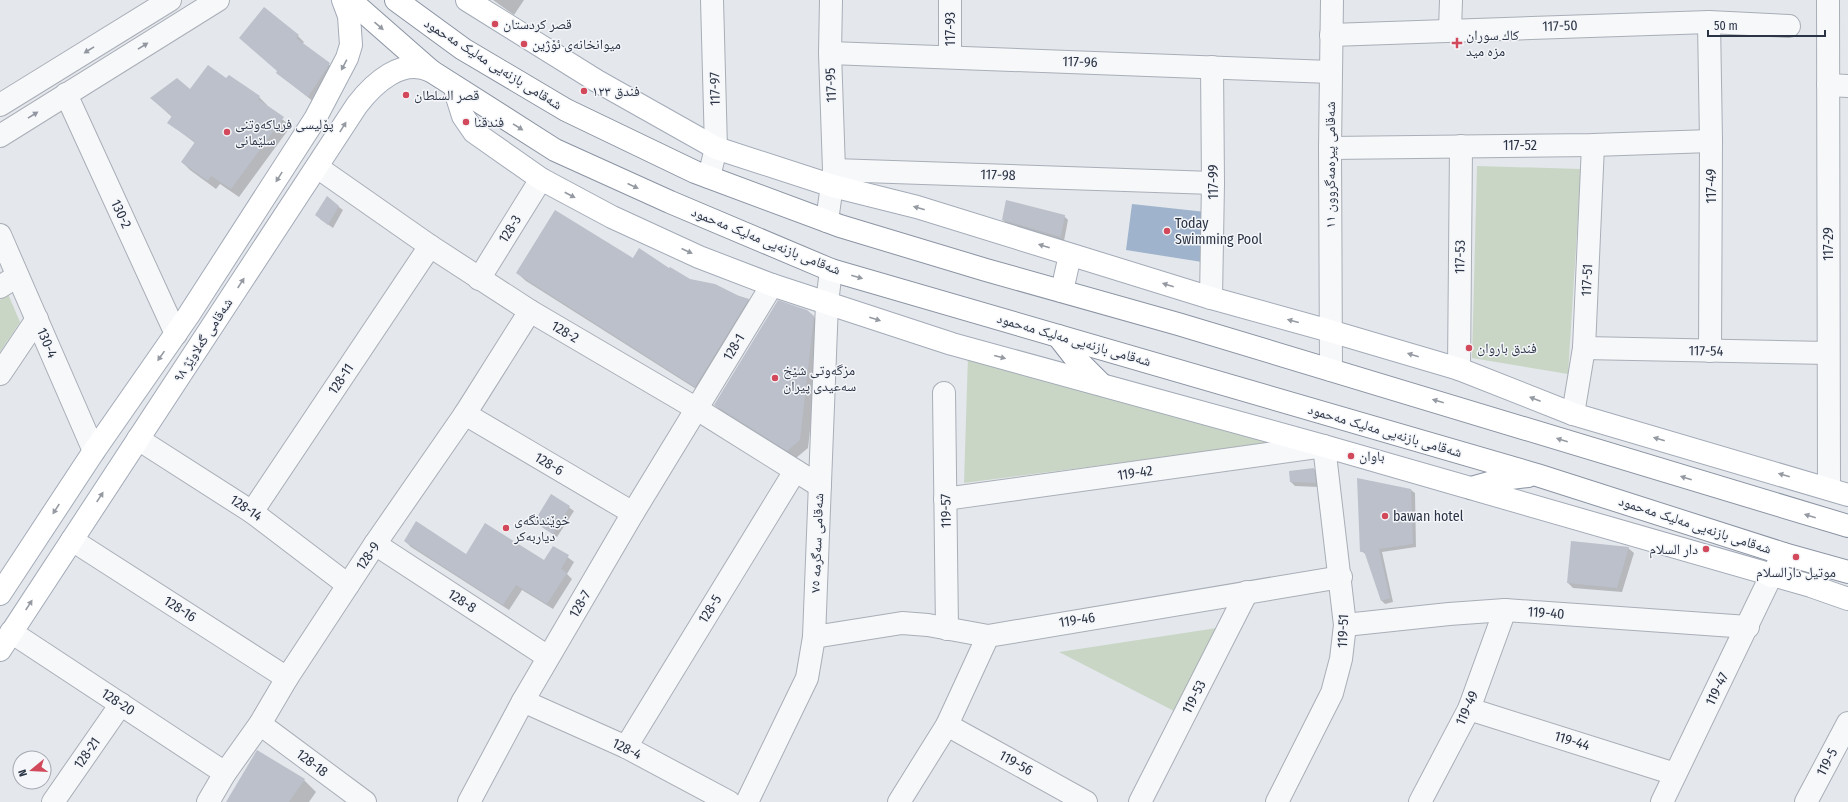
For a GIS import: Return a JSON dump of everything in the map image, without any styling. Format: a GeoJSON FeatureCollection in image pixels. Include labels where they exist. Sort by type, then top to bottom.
{"type":"FeatureCollection","features":[{"type":"Feature","properties":{"kind":"main road","name":"شەقامی گەلاوێژ ٩٨"},"geometry":{"type":"LineString","coordinates":[[0,594],[94,451],[188,316],[316,119],[347,58],[351,45],[349,16],[343,0]]}},
{"type":"Feature","properties":{"kind":"main road","name":"شەقامی بازنەیی مەلیک مەحمود"},"geometry":{"type":"LineString","coordinates":[[350,0],[431,71],[555,150],[670,202],[831,270],[1538,475],[1784,554],[1848,572]]}},
{"type":"Feature","properties":{"kind":"main road"},"geometry":{"type":"LineString","coordinates":[[467,0],[597,81],[716,148],[834,178],[917,207],[1211,298],[1459,369],[1573,414],[1839,482]]}},
{"type":"Feature","properties":{"kind":"main road","name":"شەقامی بازنەیی مەلیک مەحمود"},"geometry":{"type":"LineString","coordinates":[[407,3],[463,49],[566,110],[709,177],[827,221],[1331,370],[1848,526]]}},
{"type":"Feature","properties":{"kind":"main road","name":"شەقامی گەلاوێژ ٩٨"},"geometry":{"type":"LineString","coordinates":[[6,641],[318,167],[357,105],[378,82],[392,73],[405,68],[417,67],[431,71]]}},
{"type":"Feature","properties":{"kind":"main road"},"geometry":{"type":"LineString","coordinates":[[455,87],[463,116],[474,132],[541,179],[612,217],[699,257],[772,285],[952,344],[1324,446],[1810,586],[1848,599]]}},
{"type":"Feature","properties":{"kind":"main road"},"geometry":{"type":"LineString","coordinates":[[1062,291],[1070,254]]}},
{"type":"Feature","properties":{"kind":"main road"},"geometry":{"type":"LineString","coordinates":[[188,316],[193,315],[203,319],[206,323],[208,333]]}},
{"type":"Feature","properties":{"kind":"main road"},"geometry":{"type":"LineString","coordinates":[[1058,336],[1076,359],[1101,384]]}},
{"type":"Feature","properties":{"kind":"main road"},"geometry":{"type":"LineString","coordinates":[[1471,488],[1503,479],[1538,475]]}},
{"type":"Feature","properties":{"kind":"main road"},"geometry":{"type":"LineString","coordinates":[[30,549],[31,562],[35,568],[42,572],[50,572]]}},
{"type":"Feature","properties":{"kind":"main road"},"geometry":{"type":"LineString","coordinates":[[1771,576],[1784,554]]}},
{"type":"Feature","properties":{"kind":"street"},"geometry":{"type":"LineString","coordinates":[[0,105],[170,0]]}},
{"type":"Feature","properties":{"kind":"street"},"geometry":{"type":"LineString","coordinates":[[0,136],[218,0]]}},
{"type":"Feature","properties":{"kind":"street","name":"117-95"},"geometry":{"type":"LineString","coordinates":[[831,0],[830,53],[834,178]]}},
{"type":"Feature","properties":{"kind":"street","name":"117-93"},"geometry":{"type":"LineString","coordinates":[[950,0],[950,57]]}},
{"type":"Feature","properties":{"kind":"street","name":"شەقامی پیرەمەگروون ١١"},"geometry":{"type":"LineString","coordinates":[[1331,370],[1330,35],[1332,0]]}},
{"type":"Feature","properties":{"kind":"street"},"geometry":{"type":"LineString","coordinates":[[1450,30],[1451,0]]}},
{"type":"Feature","properties":{"kind":"street","name":"117-29"},"geometry":{"type":"LineString","coordinates":[[1828,0],[1838,86],[1828,353],[1839,482]]}},
{"type":"Feature","properties":{"kind":"street","name":"117-97"},"geometry":{"type":"LineString","coordinates":[[708,3],[716,148],[709,177]]}},
{"type":"Feature","properties":{"kind":"street","name":"117-50"},"geometry":{"type":"LineString","coordinates":[[1330,35],[1709,22],[1789,26]]}},
{"type":"Feature","properties":{"kind":"street","name":"117-49"},"geometry":{"type":"LineString","coordinates":[[1709,22],[1711,141],[1710,351]]}},
{"type":"Feature","properties":{"kind":"street","name":"117-96"},"geometry":{"type":"LineString","coordinates":[[830,53],[1331,72]]}},
{"type":"Feature","properties":{"kind":"street","name":"117-99"},"geometry":{"type":"LineString","coordinates":[[1211,298],[1213,183],[1212,67]]}},
{"type":"Feature","properties":{"kind":"street","name":"130-2"},"geometry":{"type":"LineString","coordinates":[[66,94],[176,334]]}},
{"type":"Feature","properties":{"kind":"street","name":"117-52"},"geometry":{"type":"LineString","coordinates":[[1330,148],[1593,145],[1711,141]]}},
{"type":"Feature","properties":{"kind":"street","name":"117-51"},"geometry":{"type":"LineString","coordinates":[[1573,414],[1584,348],[1593,145]]}},
{"type":"Feature","properties":{"kind":"street","name":"117-53"},"geometry":{"type":"LineString","coordinates":[[1459,369],[1461,146]]}},
{"type":"Feature","properties":{"kind":"street","name":"128-2"},"geometry":{"type":"LineString","coordinates":[[318,167],[479,279],[530,311],[697,409],[820,486]]}},
{"type":"Feature","properties":{"kind":"street"},"geometry":{"type":"LineString","coordinates":[[827,221],[834,178]]}},
{"type":"Feature","properties":{"kind":"street","name":"117-98"},"geometry":{"type":"LineString","coordinates":[[834,178],[1213,183]]}},
{"type":"Feature","properties":{"kind":"street","name":"128-3"},"geometry":{"type":"LineString","coordinates":[[479,279],[541,179]]}},
{"type":"Feature","properties":{"kind":"street","name":"130-4"},"geometry":{"type":"LineString","coordinates":[[0,235],[9,281],[37,319],[94,451]]}},
{"type":"Feature","properties":{"kind":"street","name":"128-11"},"geometry":{"type":"LineString","coordinates":[[252,512],[430,246]]}},
{"type":"Feature","properties":{"kind":"street","name":"شەقامی سەگرمە ٧٥"},"geometry":{"type":"LineString","coordinates":[[747,802],[807,678],[814,637],[827,303],[831,270]]}},
{"type":"Feature","properties":{"kind":"street","name":"128-1"},"geometry":{"type":"LineString","coordinates":[[697,409],[772,285]]}},
{"type":"Feature","properties":{"kind":"street","name":"128-9"},"geometry":{"type":"LineString","coordinates":[[208,802],[224,773],[260,724],[287,678],[375,544],[465,414],[530,311]]}},
{"type":"Feature","properties":{"kind":"street"},"geometry":{"type":"LineString","coordinates":[[0,374],[37,319]]}},
{"type":"Feature","properties":{"kind":"street","name":"117-54"},"geometry":{"type":"LineString","coordinates":[[1584,348],[1828,353]]}},
{"type":"Feature","properties":{"kind":"street","name":"119-57"},"geometry":{"type":"LineString","coordinates":[[944,394],[947,629]]}},
{"type":"Feature","properties":{"kind":"street","name":"128-7"},"geometry":{"type":"LineString","coordinates":[[474,800],[523,701],[548,657],[633,513],[697,409]]}},
{"type":"Feature","properties":{"kind":"street","name":"128-6"},"geometry":{"type":"LineString","coordinates":[[465,414],[633,513]]}},
{"type":"Feature","properties":{"kind":"street","name":"128-14"},"geometry":{"type":"LineString","coordinates":[[138,439],[252,512],[348,585]]}},
{"type":"Feature","properties":{"kind":"street","name":"119-42"},"geometry":{"type":"LineString","coordinates":[[945,499],[1324,446]]}},
{"type":"Feature","properties":{"kind":"street","name":"119-51"},"geometry":{"type":"LineString","coordinates":[[1276,802],[1332,693],[1342,659],[1345,625],[1324,446]]}},
{"type":"Feature","properties":{"kind":"street","name":"128-5"},"geometry":{"type":"LineString","coordinates":[[626,747],[795,471]]}},
{"type":"Feature","properties":{"kind":"street","name":"128-16"},"geometry":{"type":"LineString","coordinates":[[72,540],[287,678]]}},
{"type":"Feature","properties":{"kind":"street","name":"128-8"},"geometry":{"type":"LineString","coordinates":[[375,544],[548,657]]}},
{"type":"Feature","properties":{"kind":"street","name":"119-47"},"geometry":{"type":"LineString","coordinates":[[1662,802],[1748,627],[1771,576]]}},
{"type":"Feature","properties":{"kind":"street","name":"119-46"},"geometry":{"type":"LineString","coordinates":[[814,637],[902,623],[988,636],[1340,577]]}},
{"type":"Feature","properties":{"kind":"street","name":"119-53"},"geometry":{"type":"LineString","coordinates":[[1140,802],[1247,592]]}},
{"type":"Feature","properties":{"kind":"street","name":"119-40"},"geometry":{"type":"LineString","coordinates":[[1345,625],[1449,614],[1505,610],[1748,627]]}},
{"type":"Feature","properties":{"kind":"street","name":"119-49"},"geometry":{"type":"LineString","coordinates":[[1420,802],[1469,709],[1505,610]]}},
{"type":"Feature","properties":{"kind":"street"},"geometry":{"type":"LineString","coordinates":[[899,802],[947,725],[988,636]]}},
{"type":"Feature","properties":{"kind":"street","name":"128-20"},"geometry":{"type":"LineString","coordinates":[[6,641],[121,704],[224,773]]}},
{"type":"Feature","properties":{"kind":"street","name":"128-4"},"geometry":{"type":"LineString","coordinates":[[523,701],[626,747],[729,802]]}},
{"type":"Feature","properties":{"kind":"street","name":"128-21"},"geometry":{"type":"LineString","coordinates":[[53,802],[121,704]]}},
{"type":"Feature","properties":{"kind":"street","name":"119-44"},"geometry":{"type":"LineString","coordinates":[[1469,709],[1675,774]]}},
{"type":"Feature","properties":{"kind":"street","name":"119-5"},"geometry":{"type":"LineString","coordinates":[[1806,802],[1848,722]]}},
{"type":"Feature","properties":{"kind":"street","name":"128-18"},"geometry":{"type":"LineString","coordinates":[[260,724],[365,802]]}},
{"type":"Feature","properties":{"kind":"street","name":"119-56"},"geometry":{"type":"LineString","coordinates":[[947,725],[1086,802]]}},
{"type":"Feature","properties":{"kind":"green space"},"geometry":{"type":"Polygon","coordinates":[[[1477,166],[1581,169],[1568,374],[1472,358],[1477,166]]]}},
{"type":"Feature","properties":{"kind":"green space"},"geometry":{"type":"Polygon","coordinates":[[[8,294],[20,322],[0,352],[0,300],[8,294]]]}},
{"type":"Feature","properties":{"kind":"green space"},"geometry":{"type":"Polygon","coordinates":[[[968,355],[1274,443],[964,483],[968,355]]]}},
{"type":"Feature","properties":{"kind":"green space"},"geometry":{"type":"Polygon","coordinates":[[[1217,628],[1176,712],[1059,652],[1217,628]]]}},
{"type":"Feature","properties":{"kind":"water","name":"Today Swimming Pool"},"geometry":{"type":"Polygon","coordinates":[[[1132,204],[1206,212],[1202,262],[1126,250],[1132,204]]]}},
{"type":"Feature","properties":{"kind":"building"},"geometry":{"type":"Polygon","coordinates":[[[264,7],[299,35],[296,38],[330,63],[308,97],[276,73],[277,71],[239,38],[264,7]]]}},
{"type":"Feature","properties":{"kind":"building","name":"پۆلیسی فریاکەوتنی سلێمانی"},"geometry":{"type":"Polygon","coordinates":[[[208,65],[226,78],[229,75],[260,96],[258,99],[284,117],[231,189],[211,176],[208,181],[181,162],[195,142],[167,123],[172,116],[150,98],[177,78],[190,89],[208,65]]]}},
{"type":"Feature","properties":{"kind":"building"},"geometry":{"type":"Polygon","coordinates":[[[327,196],[339,206],[328,225],[315,215],[327,196]]]}},
{"type":"Feature","properties":{"kind":"building"},"geometry":{"type":"Polygon","coordinates":[[[1006,200],[1065,215],[1061,237],[1002,220],[1006,200]]]}},
{"type":"Feature","properties":{"kind":"building"},"geometry":{"type":"Polygon","coordinates":[[[555,210],[633,258],[639,248],[669,268],[670,267],[690,279],[715,284],[739,296],[749,299],[695,387],[516,273],[555,210]]]}},
{"type":"Feature","properties":{"kind":"building"},"geometry":{"type":"Polygon","coordinates":[[[778,300],[807,310],[814,316],[800,440],[787,451],[714,405],[778,300]]]}},
{"type":"Feature","properties":{"kind":"building"},"geometry":{"type":"Polygon","coordinates":[[[1314,468],[1316,483],[1290,482],[1289,471],[1314,468]]]}},
{"type":"Feature","properties":{"kind":"building","name":"bawan hotel"},"geometry":{"type":"Polygon","coordinates":[[[1357,478],[1411,489],[1413,544],[1379,549],[1390,598],[1381,601],[1364,551],[1360,552],[1357,478]]]}},
{"type":"Feature","properties":{"kind":"building"},"geometry":{"type":"Polygon","coordinates":[[[551,494],[570,506],[553,534],[534,522],[551,494]]]}},
{"type":"Feature","properties":{"kind":"building"},"geometry":{"type":"Polygon","coordinates":[[[416,521],[466,554],[485,523],[544,560],[553,546],[569,555],[561,569],[567,573],[547,604],[516,585],[503,605],[404,541],[416,521]]]}},
{"type":"Feature","properties":{"kind":"building"},"geometry":{"type":"Polygon","coordinates":[[[1571,541],[1629,547],[1617,588],[1567,583],[1571,541]]]}},
{"type":"Feature","properties":{"kind":"building"},"geometry":{"type":"Polygon","coordinates":[[[257,750],[305,779],[289,802],[226,802],[257,750]]]}},
{"type":"Feature","properties":{"kind":"place","name":"قصر كردستان"},"geometry":{"type":"Point","coordinates":[495,24]}},
{"type":"Feature","properties":{"kind":"place","name":"كاك سوران مزه ميد"},"geometry":{"type":"Point","coordinates":[1457,43]}},
{"type":"Feature","properties":{"kind":"place","name":"میوانخانەی ئۆژین"},"geometry":{"type":"Point","coordinates":[524,44]}},
{"type":"Feature","properties":{"kind":"place","name":"فندق ١٢٣"},"geometry":{"type":"Point","coordinates":[584,91]}},
{"type":"Feature","properties":{"kind":"place","name":"قصر السلطان"},"geometry":{"type":"Point","coordinates":[406,95]}},
{"type":"Feature","properties":{"kind":"place","name":"فندقنا"},"geometry":{"type":"Point","coordinates":[466,122]}},
{"type":"Feature","properties":{"kind":"place","name":"پۆلیسی فریاکەوتنی سلێمانی"},"geometry":{"type":"Point","coordinates":[227,132]}},
{"type":"Feature","properties":{"kind":"place","name":"Today Swimming Pool"},"geometry":{"type":"Point","coordinates":[1167,231]}},
{"type":"Feature","properties":{"kind":"place","name":"فندق باروان"},"geometry":{"type":"Point","coordinates":[1469,348]}},
{"type":"Feature","properties":{"kind":"place","name":"مزگەوتی شێخ سەعیدی پیران"},"geometry":{"type":"Point","coordinates":[775,378]}},
{"type":"Feature","properties":{"kind":"place","name":"باوان"},"geometry":{"type":"Point","coordinates":[1351,456]}},
{"type":"Feature","properties":{"kind":"place","name":"bawan hotel"},"geometry":{"type":"Point","coordinates":[1385,516]}},
{"type":"Feature","properties":{"kind":"place","name":"خوێندنگەی دیاربەکر"},"geometry":{"type":"Point","coordinates":[506,528]}},
{"type":"Feature","properties":{"kind":"place","name":"دار السلام"},"geometry":{"type":"Point","coordinates":[1706,549]}},
{"type":"Feature","properties":{"kind":"place","name":"موتيل دارالسلام"},"geometry":{"type":"Point","coordinates":[1796,557]}}]}
